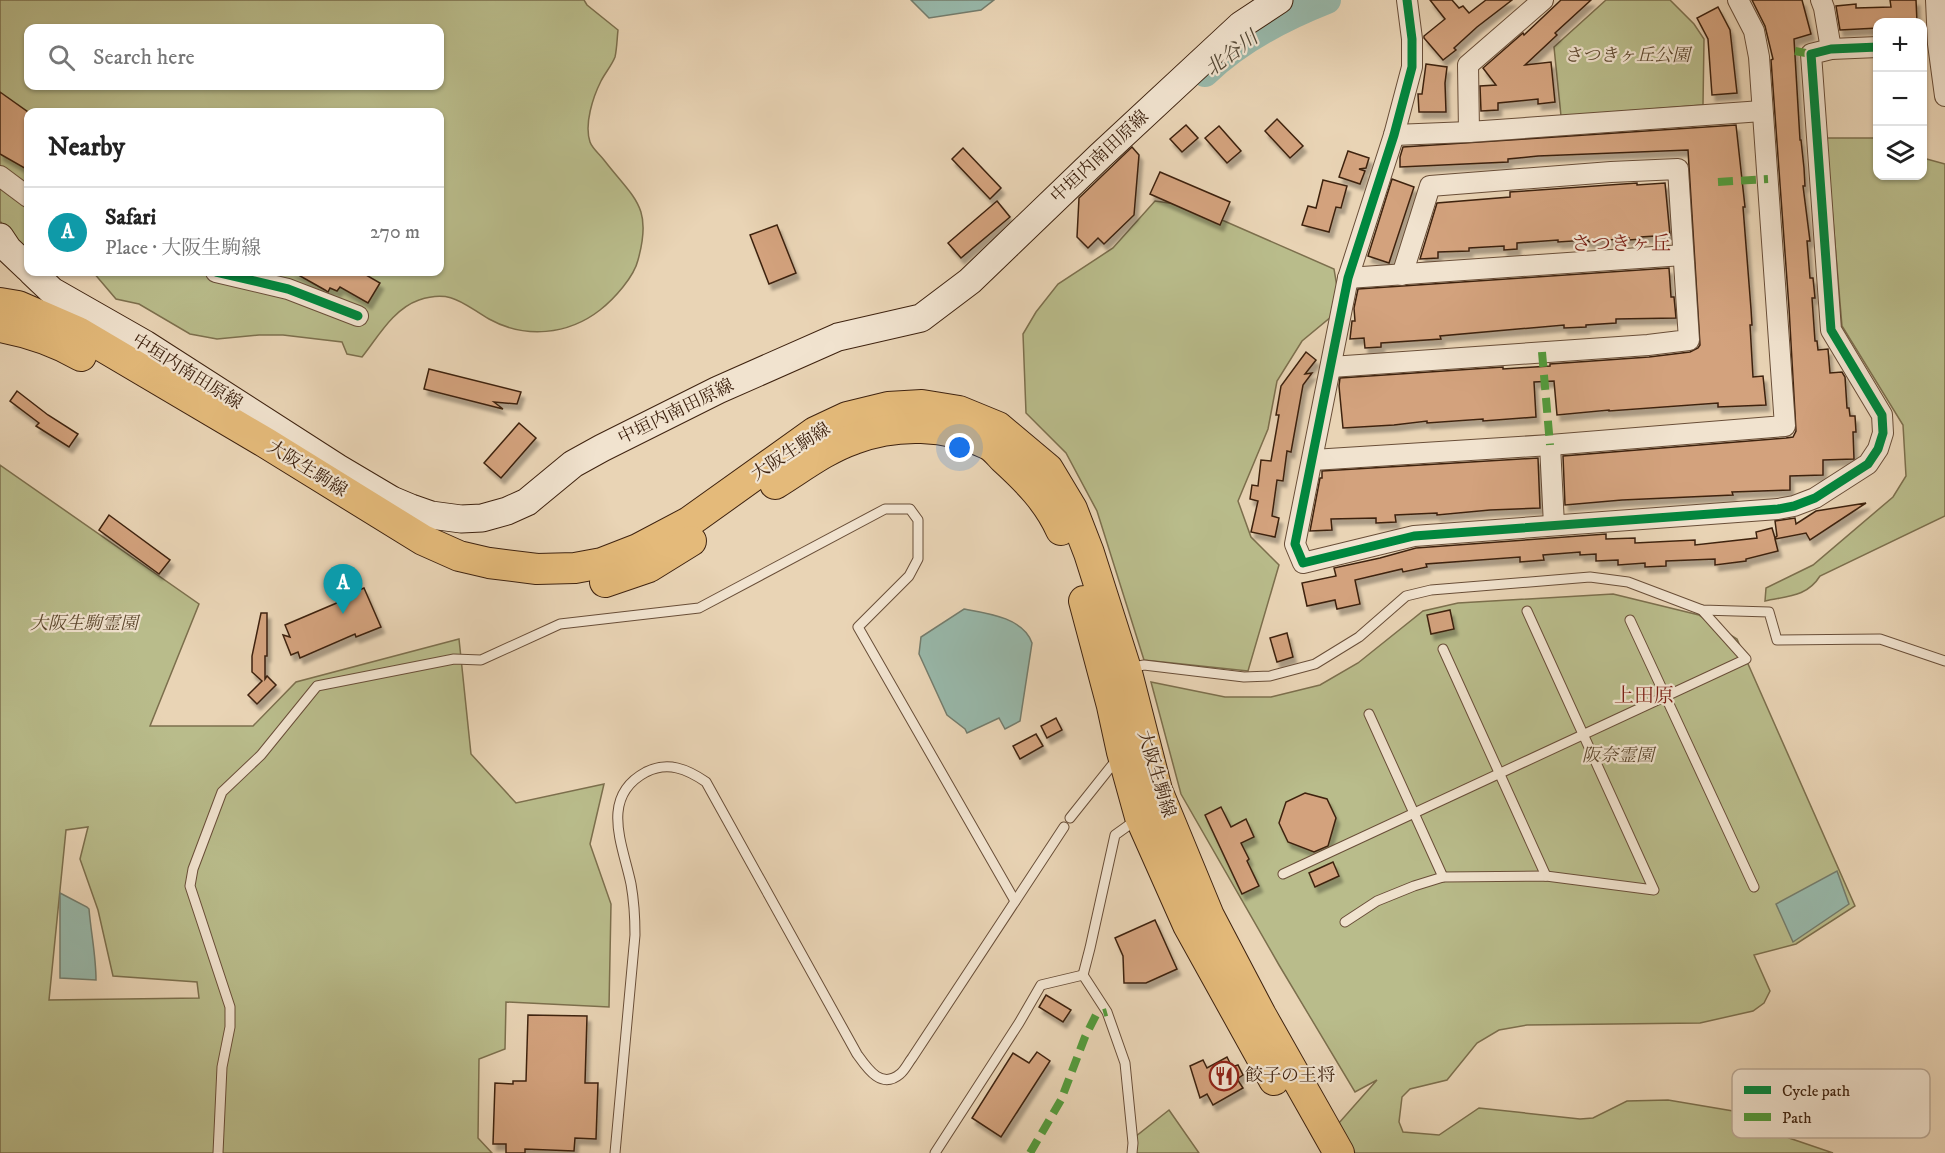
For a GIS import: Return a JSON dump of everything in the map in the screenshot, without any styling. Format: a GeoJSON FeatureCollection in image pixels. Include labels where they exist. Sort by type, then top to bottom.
{"type":"FeatureCollection","features":[{"type":"Feature","properties":{"kind":"main road","name":"中垣内南田原線"},"geometry":{"type":"LineString","coordinates":[[36,276],[52,291],[145,344],[328,462],[392,500],[431,514],[461,519],[482,518],[507,511],[527,501],[573,464],[729,386],[838,338],[921,318],[970,281],[1241,25],[1279,0]]}},
{"type":"Feature","properties":{"kind":"main road"},"geometry":{"type":"LineString","coordinates":[[0,237],[8,249],[24,264]]}},
{"type":"Feature","properties":{"kind":"main road","name":"大阪生駒線"},"geometry":{"type":"LineString","coordinates":[[0,303],[18,306],[78,332],[266,443],[423,540],[459,556],[527,568],[566,568],[602,563],[638,549],[688,522],[815,432],[848,417],[888,407],[922,405],[959,411],[998,427],[1048,469],[1072,509],[1089,553],[1123,703],[1209,916],[1261,1015],[1339,1153]]}},
{"type":"Feature","properties":{"kind":"main road","name":"大阪生駒線"},"geometry":{"type":"LineString","coordinates":[[7,331],[69,349],[256,459],[374,534],[418,558],[452,573],[485,583],[542,589],[578,587],[610,581],[649,567],[828,450],[846,442],[892,429],[920,428],[955,433],[989,445],[1032,485],[1055,518],[1072,554],[1115,672]]}},
{"type":"Feature","properties":{"kind":"main road","name":"大阪生駒線"},"geometry":{"type":"LineString","coordinates":[[1123,703],[1122,752],[1140,817],[1188,925],[1240,1022],[1316,1153]]}},
{"type":"Feature","properties":{"kind":"street"},"geometry":{"type":"LineString","coordinates":[[1469,132],[1468,65],[1543,0]]}},
{"type":"Feature","properties":{"kind":"street"},"geometry":{"type":"LineString","coordinates":[[1313,460],[1550,445],[1785,426],[1759,57],[1754,32],[1738,0]]}},
{"type":"Feature","properties":{"kind":"street"},"geometry":{"type":"LineString","coordinates":[[1821,0],[1831,49]]}},
{"type":"Feature","properties":{"kind":"street"},"geometry":{"type":"LineString","coordinates":[[1936,0],[1930,45],[1945,96]]}},
{"type":"Feature","properties":{"kind":"street"},"geometry":{"type":"LineString","coordinates":[[1408,3],[1412,67],[1394,135],[1348,278],[1295,544],[1303,563],[1414,536],[1778,509],[1815,498],[1868,464],[1878,449],[1883,434],[1882,415],[1831,330],[1811,54],[1831,49],[1873,47]]}},
{"type":"Feature","properties":{"kind":"street"},"geometry":{"type":"LineString","coordinates":[[1394,135],[1469,132],[1762,111]]}},
{"type":"Feature","properties":{"kind":"street"},"geometry":{"type":"LineString","coordinates":[[1331,367],[1636,346],[1689,340],[1678,170],[1611,172],[1430,186],[1402,275]]}},
{"type":"Feature","properties":{"kind":"street"},"geometry":{"type":"LineString","coordinates":[[0,176],[24,194]]}},
{"type":"Feature","properties":{"kind":"street"},"geometry":{"type":"LineString","coordinates":[[1348,278],[1683,255]]}},
{"type":"Feature","properties":{"kind":"street"},"geometry":{"type":"LineString","coordinates":[[233,276],[288,289],[358,316]]}},
{"type":"Feature","properties":{"kind":"street"},"geometry":{"type":"LineString","coordinates":[[1550,445],[1554,525]]}},
{"type":"Feature","properties":{"kind":"lane"},"geometry":{"type":"LineString","coordinates":[[218,1153],[222,1068],[230,1027],[230,1007],[190,886],[193,869],[222,792],[261,755],[317,686],[454,659],[481,660],[560,624],[699,608],[885,509],[910,509],[918,520],[918,560],[909,576],[858,627],[1015,901]]}},
{"type":"Feature","properties":{"kind":"lane"},"geometry":{"type":"LineString","coordinates":[[1115,672],[1144,665],[1244,677],[1270,676],[1315,664],[1359,637],[1406,596],[1431,590],[1590,577],[1628,582],[1702,610],[1769,612],[1777,640],[1880,639],[1945,661]]}},
{"type":"Feature","properties":{"kind":"lane"},"geometry":{"type":"LineString","coordinates":[[1283,874],[1746,659],[1702,610]]}},
{"type":"Feature","properties":{"kind":"lane"},"geometry":{"type":"LineString","coordinates":[[1345,922],[1377,901],[1443,877],[1546,876],[1654,890],[1527,611]]}},
{"type":"Feature","properties":{"kind":"lane"},"geometry":{"type":"LineString","coordinates":[[1630,620],[1755,887]]}},
{"type":"Feature","properties":{"kind":"lane"},"geometry":{"type":"LineString","coordinates":[[1443,649],[1546,876]]}},
{"type":"Feature","properties":{"kind":"lane"},"geometry":{"type":"LineString","coordinates":[[1369,714],[1443,877]]}},
{"type":"Feature","properties":{"kind":"lane"},"geometry":{"type":"LineString","coordinates":[[1070,818],[1122,752]]}},
{"type":"Feature","properties":{"kind":"lane"},"geometry":{"type":"LineString","coordinates":[[615,1153],[635,935],[635,910],[617,820],[618,804],[627,787],[642,775],[654,768],[674,766],[691,772],[706,782],[857,1054],[870,1072],[878,1078],[885,1079],[899,1075],[912,1058],[1064,827]]}},
{"type":"Feature","properties":{"kind":"lane"},"geometry":{"type":"LineString","coordinates":[[1132,1153],[1125,1063],[1107,1012],[1083,975],[1115,835],[1140,817]]}},
{"type":"Feature","properties":{"kind":"lane"},"geometry":{"type":"LineString","coordinates":[[935,1153],[1041,985],[1083,975]]}},
{"type":"Feature","properties":{"kind":"green space"},"geometry":{"type":"Polygon","coordinates":[[[0,0],[584,0],[618,30],[615,57],[592,103],[588,135],[592,147],[638,204],[642,215],[642,242],[636,267],[617,294],[600,310],[574,325],[546,331],[517,330],[489,319],[457,300],[440,296],[430,297],[401,310],[387,324],[362,357],[347,354],[342,342],[283,335],[217,339],[190,334],[139,304],[116,299],[96,276],[444,276],[444,108],[24,108],[24,248],[0,221],[0,0]]]}},
{"type":"Feature","properties":{"kind":"green space","name":"さつきヶ丘公園"},"geometry":{"type":"Polygon","coordinates":[[[1606,0],[1670,0],[1694,24],[1704,39],[1703,105],[1561,116],[1554,47],[1606,0]]]}},
{"type":"Feature","properties":{"kind":"green space"},"geometry":{"type":"Polygon","coordinates":[[[1826,138],[1873,138],[1873,180],[1927,180],[1927,159],[1945,164],[1945,516],[1820,576],[1803,592],[1765,601],[1766,588],[1813,565],[1893,497],[1906,476],[1903,425],[1842,326],[1826,138]]]}},
{"type":"Feature","properties":{"kind":"green space"},"geometry":{"type":"Polygon","coordinates":[[[1155,201],[1190,206],[1334,269],[1338,293],[1332,316],[1302,341],[1277,381],[1268,429],[1238,501],[1251,537],[1279,565],[1248,671],[1144,660],[1097,511],[1066,453],[1026,413],[1023,334],[1036,312],[1058,284],[1113,248],[1155,201]]]}},
{"type":"Feature","properties":{"kind":"green space","name":"大阪生駒霊園"},"geometry":{"type":"Polygon","coordinates":[[[0,465],[199,604],[150,726],[253,726],[296,682],[459,639],[471,754],[516,803],[604,784],[590,844],[611,904],[609,1007],[506,1002],[505,1049],[479,1059],[478,1138],[492,1153],[0,1153],[0,465]],[[88,827],[66,830],[49,1000],[199,998],[197,982],[113,976],[98,910],[80,859],[88,827]]]}},
{"type":"Feature","properties":{"kind":"green space","name":"阪奈霊園"},"geometry":{"type":"Polygon","coordinates":[[[1613,594],[1699,615],[1737,639],[1855,906],[1796,944],[1754,955],[1770,991],[1764,1003],[1753,1011],[1700,1023],[1527,1025],[1499,1030],[1477,1043],[1447,1080],[1410,1089],[1402,1097],[1399,1122],[1403,1132],[1439,1135],[1479,1108],[1580,1119],[1593,1118],[1627,1101],[1668,1100],[1732,1111],[1732,1138],[1789,1138],[1833,1153],[1355,1153],[1338,1124],[1377,1080],[1355,1092],[1181,794],[1151,682],[1225,697],[1271,697],[1320,685],[1358,663],[1423,611],[1458,603],[1613,594]]]}},
{"type":"Feature","properties":{"kind":"green space"},"geometry":{"type":"Polygon","coordinates":[[[1169,1110],[1199,1153],[1130,1153],[1135,1137],[1169,1110]]]}},
{"type":"Feature","properties":{"kind":"shaded area"},"geometry":{"type":"Polygon","coordinates":[[[911,0],[994,0],[981,10],[929,18],[911,0]]]}},
{"type":"Feature","properties":{"kind":"shaded area"},"geometry":{"type":"Polygon","coordinates":[[[964,609],[994,615],[1013,622],[1028,635],[1032,643],[1020,721],[1005,729],[999,718],[967,733],[947,715],[919,654],[921,637],[964,609]]]}},
{"type":"Feature","properties":{"kind":"shaded area"},"geometry":{"type":"Polygon","coordinates":[[[1837,871],[1849,904],[1793,942],[1776,904],[1837,871]]]}},
{"type":"Feature","properties":{"kind":"shaded area"},"geometry":{"type":"Polygon","coordinates":[[[60,893],[89,909],[96,980],[60,978],[60,893]]]}},
{"type":"Feature","properties":{"kind":"building"},"geometry":{"type":"Polygon","coordinates":[[[1430,0],[1452,0],[1459,8],[1463,6],[1469,13],[1486,0],[1512,0],[1477,27],[1454,48],[1456,50],[1443,60],[1424,38],[1445,19],[1430,0]]]}},
{"type":"Feature","properties":{"kind":"building"},"geometry":{"type":"Polygon","coordinates":[[[1561,0],[1591,0],[1525,65],[1551,62],[1555,102],[1538,104],[1538,99],[1498,103],[1498,110],[1481,111],[1480,86],[1496,85],[1483,68],[1523,33],[1524,35],[1561,0]]]}},
{"type":"Feature","properties":{"kind":"building"},"geometry":{"type":"Polygon","coordinates":[[[1752,0],[1802,0],[1811,34],[1794,39],[1800,140],[1804,168],[1805,186],[1803,186],[1810,241],[1807,241],[1810,278],[1813,278],[1815,298],[1812,298],[1815,341],[1817,341],[1818,350],[1828,349],[1830,373],[1842,372],[1845,377],[1847,408],[1849,408],[1850,416],[1855,416],[1854,459],[1823,460],[1823,475],[1790,476],[1790,490],[1732,492],[1733,495],[1565,505],[1563,456],[1786,438],[1793,437],[1796,431],[1771,60],[1773,59],[1765,26],[1752,0]]]}},
{"type":"Feature","properties":{"kind":"building"},"geometry":{"type":"Polygon","coordinates":[[[1890,0],[1916,0],[1917,18],[1873,18],[1873,28],[1840,30],[1836,6],[1856,4],[1856,8],[1891,7],[1890,0]]]}},
{"type":"Feature","properties":{"kind":"building"},"geometry":{"type":"Polygon","coordinates":[[[1718,7],[1730,30],[1737,93],[1712,95],[1708,39],[1697,18],[1718,7]]]}},
{"type":"Feature","properties":{"kind":"building"},"geometry":{"type":"Polygon","coordinates":[[[1426,64],[1447,67],[1446,112],[1419,112],[1418,94],[1422,94],[1426,64]]]}},
{"type":"Feature","properties":{"kind":"building"},"geometry":{"type":"Polygon","coordinates":[[[0,92],[24,109],[24,168],[0,154],[0,92]]]}},
{"type":"Feature","properties":{"kind":"building"},"geometry":{"type":"Polygon","coordinates":[[[1277,119],[1303,146],[1290,158],[1265,131],[1277,119]]]}},
{"type":"Feature","properties":{"kind":"building"},"geometry":{"type":"Polygon","coordinates":[[[1186,125],[1198,138],[1182,152],[1170,139],[1186,125]]]}},
{"type":"Feature","properties":{"kind":"building"},"geometry":{"type":"Polygon","coordinates":[[[1736,125],[1745,207],[1743,207],[1752,325],[1750,325],[1753,377],[1763,376],[1766,405],[1718,407],[1718,403],[1557,415],[1554,381],[1534,382],[1536,417],[1483,421],[1483,419],[1427,423],[1427,421],[1343,428],[1340,378],[1550,366],[1550,364],[1649,357],[1690,352],[1700,345],[1688,150],[1538,156],[1508,159],[1508,162],[1400,167],[1403,147],[1736,125]]]}},
{"type":"Feature","properties":{"kind":"building"},"geometry":{"type":"Polygon","coordinates":[[[1219,126],[1241,151],[1227,163],[1205,138],[1219,126]]]}},
{"type":"Feature","properties":{"kind":"building"},"geometry":{"type":"Polygon","coordinates":[[[1132,147],[1139,155],[1134,215],[1104,244],[1098,238],[1088,248],[1077,237],[1079,198],[1132,147]]]}},
{"type":"Feature","properties":{"kind":"building"},"geometry":{"type":"Polygon","coordinates":[[[963,148],[1001,188],[990,199],[952,159],[963,148]]]}},
{"type":"Feature","properties":{"kind":"building"},"geometry":{"type":"Polygon","coordinates":[[[1348,151],[1369,158],[1366,168],[1359,169],[1365,171],[1360,184],[1339,177],[1348,151]]]}},
{"type":"Feature","properties":{"kind":"building"},"geometry":{"type":"Polygon","coordinates":[[[1160,172],[1230,202],[1220,225],[1150,194],[1160,172]]]}},
{"type":"Feature","properties":{"kind":"building"},"geometry":{"type":"Polygon","coordinates":[[[1392,179],[1414,187],[1389,263],[1368,256],[1392,179]]]}},
{"type":"Feature","properties":{"kind":"building"},"geometry":{"type":"Polygon","coordinates":[[[1323,180],[1347,186],[1341,208],[1336,207],[1329,232],[1302,225],[1308,206],[1316,208],[1323,180]]]}},
{"type":"Feature","properties":{"kind":"building"},"geometry":{"type":"Polygon","coordinates":[[[1637,183],[1637,185],[1665,183],[1670,235],[1629,240],[1629,238],[1588,242],[1588,240],[1558,242],[1558,240],[1517,243],[1517,249],[1504,250],[1504,246],[1469,248],[1469,251],[1438,252],[1438,258],[1420,259],[1437,203],[1510,197],[1510,192],[1637,183]]]}},
{"type":"Feature","properties":{"kind":"building"},"geometry":{"type":"Polygon","coordinates":[[[997,201],[1010,217],[961,258],[948,243],[997,201]]]}},
{"type":"Feature","properties":{"kind":"building"},"geometry":{"type":"Polygon","coordinates":[[[777,225],[796,273],[769,284],[750,235],[777,225]]]}},
{"type":"Feature","properties":{"kind":"building"},"geometry":{"type":"Polygon","coordinates":[[[1669,268],[1671,297],[1674,297],[1676,318],[1616,319],[1616,323],[1586,325],[1586,327],[1564,328],[1564,325],[1440,336],[1441,339],[1381,343],[1381,347],[1365,348],[1364,338],[1350,339],[1352,321],[1355,321],[1354,308],[1358,289],[1669,268]]]}},
{"type":"Feature","properties":{"kind":"building"},"geometry":{"type":"Polygon","coordinates":[[[300,276],[368,276],[380,283],[368,303],[340,287],[337,291],[330,288],[328,292],[300,276]]]}},
{"type":"Feature","properties":{"kind":"building"},"geometry":{"type":"Polygon","coordinates":[[[1306,352],[1316,360],[1305,374],[1312,373],[1303,385],[1291,452],[1287,451],[1283,481],[1277,480],[1272,516],[1279,518],[1275,537],[1251,532],[1258,501],[1250,499],[1252,485],[1258,486],[1261,460],[1271,461],[1279,415],[1276,415],[1281,386],[1306,352]]]}},
{"type":"Feature","properties":{"kind":"building"},"geometry":{"type":"Polygon","coordinates":[[[429,369],[521,392],[517,404],[494,402],[503,409],[424,389],[429,369]]]}},
{"type":"Feature","properties":{"kind":"building"},"geometry":{"type":"Polygon","coordinates":[[[17,391],[78,434],[69,447],[36,426],[39,423],[10,401],[17,391]]]}},
{"type":"Feature","properties":{"kind":"building"},"geometry":{"type":"Polygon","coordinates":[[[519,423],[536,438],[501,478],[484,463],[519,423]]]}},
{"type":"Feature","properties":{"kind":"building"},"geometry":{"type":"Polygon","coordinates":[[[1538,458],[1540,508],[1437,515],[1437,513],[1395,515],[1396,522],[1376,523],[1376,518],[1331,519],[1332,530],[1310,531],[1322,471],[1538,458]]]}},
{"type":"Feature","properties":{"kind":"building"},"geometry":{"type":"Polygon","coordinates":[[[1866,503],[1810,540],[1806,533],[1775,539],[1778,551],[1746,559],[1746,561],[1715,565],[1715,559],[1666,561],[1666,566],[1645,567],[1645,563],[1618,565],[1618,560],[1596,561],[1596,554],[1580,555],[1580,552],[1543,555],[1544,560],[1520,562],[1520,557],[1426,564],[1427,567],[1403,572],[1402,569],[1355,580],[1360,604],[1337,609],[1335,600],[1307,606],[1302,583],[1336,576],[1334,568],[1416,548],[1606,534],[1606,539],[1635,538],[1635,543],[1695,540],[1695,545],[1757,538],[1756,532],[1772,528],[1775,538],[1777,536],[1775,521],[1795,518],[1796,524],[1816,511],[1866,503]]]}},
{"type":"Feature","properties":{"kind":"building"},"geometry":{"type":"Polygon","coordinates":[[[109,515],[170,560],[159,574],[99,530],[109,515]]]}},
{"type":"Feature","properties":{"kind":"building"},"geometry":{"type":"Polygon","coordinates":[[[364,588],[381,627],[356,637],[355,634],[300,658],[298,652],[291,655],[283,635],[290,637],[285,625],[339,602],[338,599],[364,588]]]}},
{"type":"Feature","properties":{"kind":"building"},"geometry":{"type":"Polygon","coordinates":[[[1450,610],[1454,629],[1431,634],[1427,615],[1450,610]]]}},
{"type":"Feature","properties":{"kind":"building"},"geometry":{"type":"Polygon","coordinates":[[[261,613],[267,613],[265,679],[267,676],[276,685],[257,704],[248,695],[262,681],[252,672],[252,656],[261,613]]]}},
{"type":"Feature","properties":{"kind":"building"},"geometry":{"type":"Polygon","coordinates":[[[1287,633],[1293,657],[1277,662],[1270,638],[1287,633]]]}},
{"type":"Feature","properties":{"kind":"building"},"geometry":{"type":"Polygon","coordinates":[[[1056,718],[1062,730],[1047,738],[1041,726],[1056,718]]]}},
{"type":"Feature","properties":{"kind":"building"},"geometry":{"type":"Polygon","coordinates":[[[1036,734],[1043,746],[1020,759],[1013,746],[1036,734]]]}},
{"type":"Feature","properties":{"kind":"building"},"geometry":{"type":"Polygon","coordinates":[[[1305,793],[1327,799],[1336,818],[1328,846],[1314,852],[1288,842],[1279,823],[1286,802],[1305,793]]]}},
{"type":"Feature","properties":{"kind":"building"},"geometry":{"type":"Polygon","coordinates":[[[1221,807],[1231,827],[1246,819],[1254,837],[1241,843],[1259,886],[1242,894],[1205,815],[1221,807]]]}},
{"type":"Feature","properties":{"kind":"building"},"geometry":{"type":"Polygon","coordinates":[[[1333,862],[1339,876],[1315,887],[1309,873],[1333,862]]]}},
{"type":"Feature","properties":{"kind":"building"},"geometry":{"type":"Polygon","coordinates":[[[1155,920],[1177,969],[1146,983],[1124,983],[1123,956],[1115,938],[1155,920]]]}},
{"type":"Feature","properties":{"kind":"building"},"geometry":{"type":"Polygon","coordinates":[[[1046,995],[1071,1010],[1063,1022],[1039,1007],[1046,995]]]}},
{"type":"Feature","properties":{"kind":"building"},"geometry":{"type":"Polygon","coordinates":[[[528,1015],[587,1016],[585,1083],[598,1083],[596,1139],[575,1138],[574,1151],[525,1149],[525,1153],[506,1153],[506,1144],[493,1144],[495,1083],[513,1084],[513,1081],[526,1081],[528,1015]]]}},
{"type":"Feature","properties":{"kind":"building"},"geometry":{"type":"Polygon","coordinates":[[[1037,1052],[1050,1061],[1001,1137],[972,1118],[1013,1053],[1029,1063],[1037,1052]]]}},
{"type":"Feature","properties":{"kind":"building"},"geometry":{"type":"Polygon","coordinates":[[[1227,1057],[1232,1067],[1238,1065],[1243,1075],[1237,1079],[1243,1088],[1213,1105],[1207,1094],[1200,1098],[1190,1066],[1203,1060],[1207,1068],[1227,1057]]]}},
{"type":"Feature","properties":{"kind":"waterway","name":"北谷川"},"geometry":{"type":"LineString","coordinates":[[1205,73],[1232,50],[1263,30],[1327,0]]}},
{"type":"Feature","properties":{"kind":"marked path"},"geometry":{"type":"LineString","coordinates":[[1795,51],[1811,54]]}},
{"type":"Feature","properties":{"kind":"marked path"},"geometry":{"type":"LineString","coordinates":[[1718,182],[1768,179]]}},
{"type":"Feature","properties":{"kind":"marked path"},"geometry":{"type":"LineString","coordinates":[[1542,352],[1550,445]]}},
{"type":"Feature","properties":{"kind":"marked path"},"geometry":{"type":"LineString","coordinates":[[1030,1153],[1061,1100],[1096,1015],[1107,1012]]}},
{"type":"Feature","properties":{"kind":"cycle path"},"geometry":{"type":"LineString","coordinates":[[1407,0],[1412,39],[1412,67],[1394,135],[1348,278],[1295,544],[1303,563],[1414,536],[1778,509],[1815,498],[1868,464],[1878,449],[1883,433],[1882,415],[1831,330],[1811,54],[1831,49],[1873,47]]}},
{"type":"Feature","properties":{"kind":"cycle path"},"geometry":{"type":"LineString","coordinates":[[233,276],[288,289],[358,316]]}},
{"type":"Feature","properties":{"kind":"place","name":"Safari"},"geometry":{"type":"Point","coordinates":[343,614]}},
{"type":"Feature","properties":{"kind":"place","name":"餃子の王将"},"geometry":{"type":"Point","coordinates":[1224,1076]}},
{"type":"Feature","properties":{"kind":"district","name":"さつきヶ丘"},"geometry":{"type":"Point","coordinates":[1621,244]}},
{"type":"Feature","properties":{"kind":"district","name":"上田原"},"geometry":{"type":"Point","coordinates":[1644,696]}}]}
